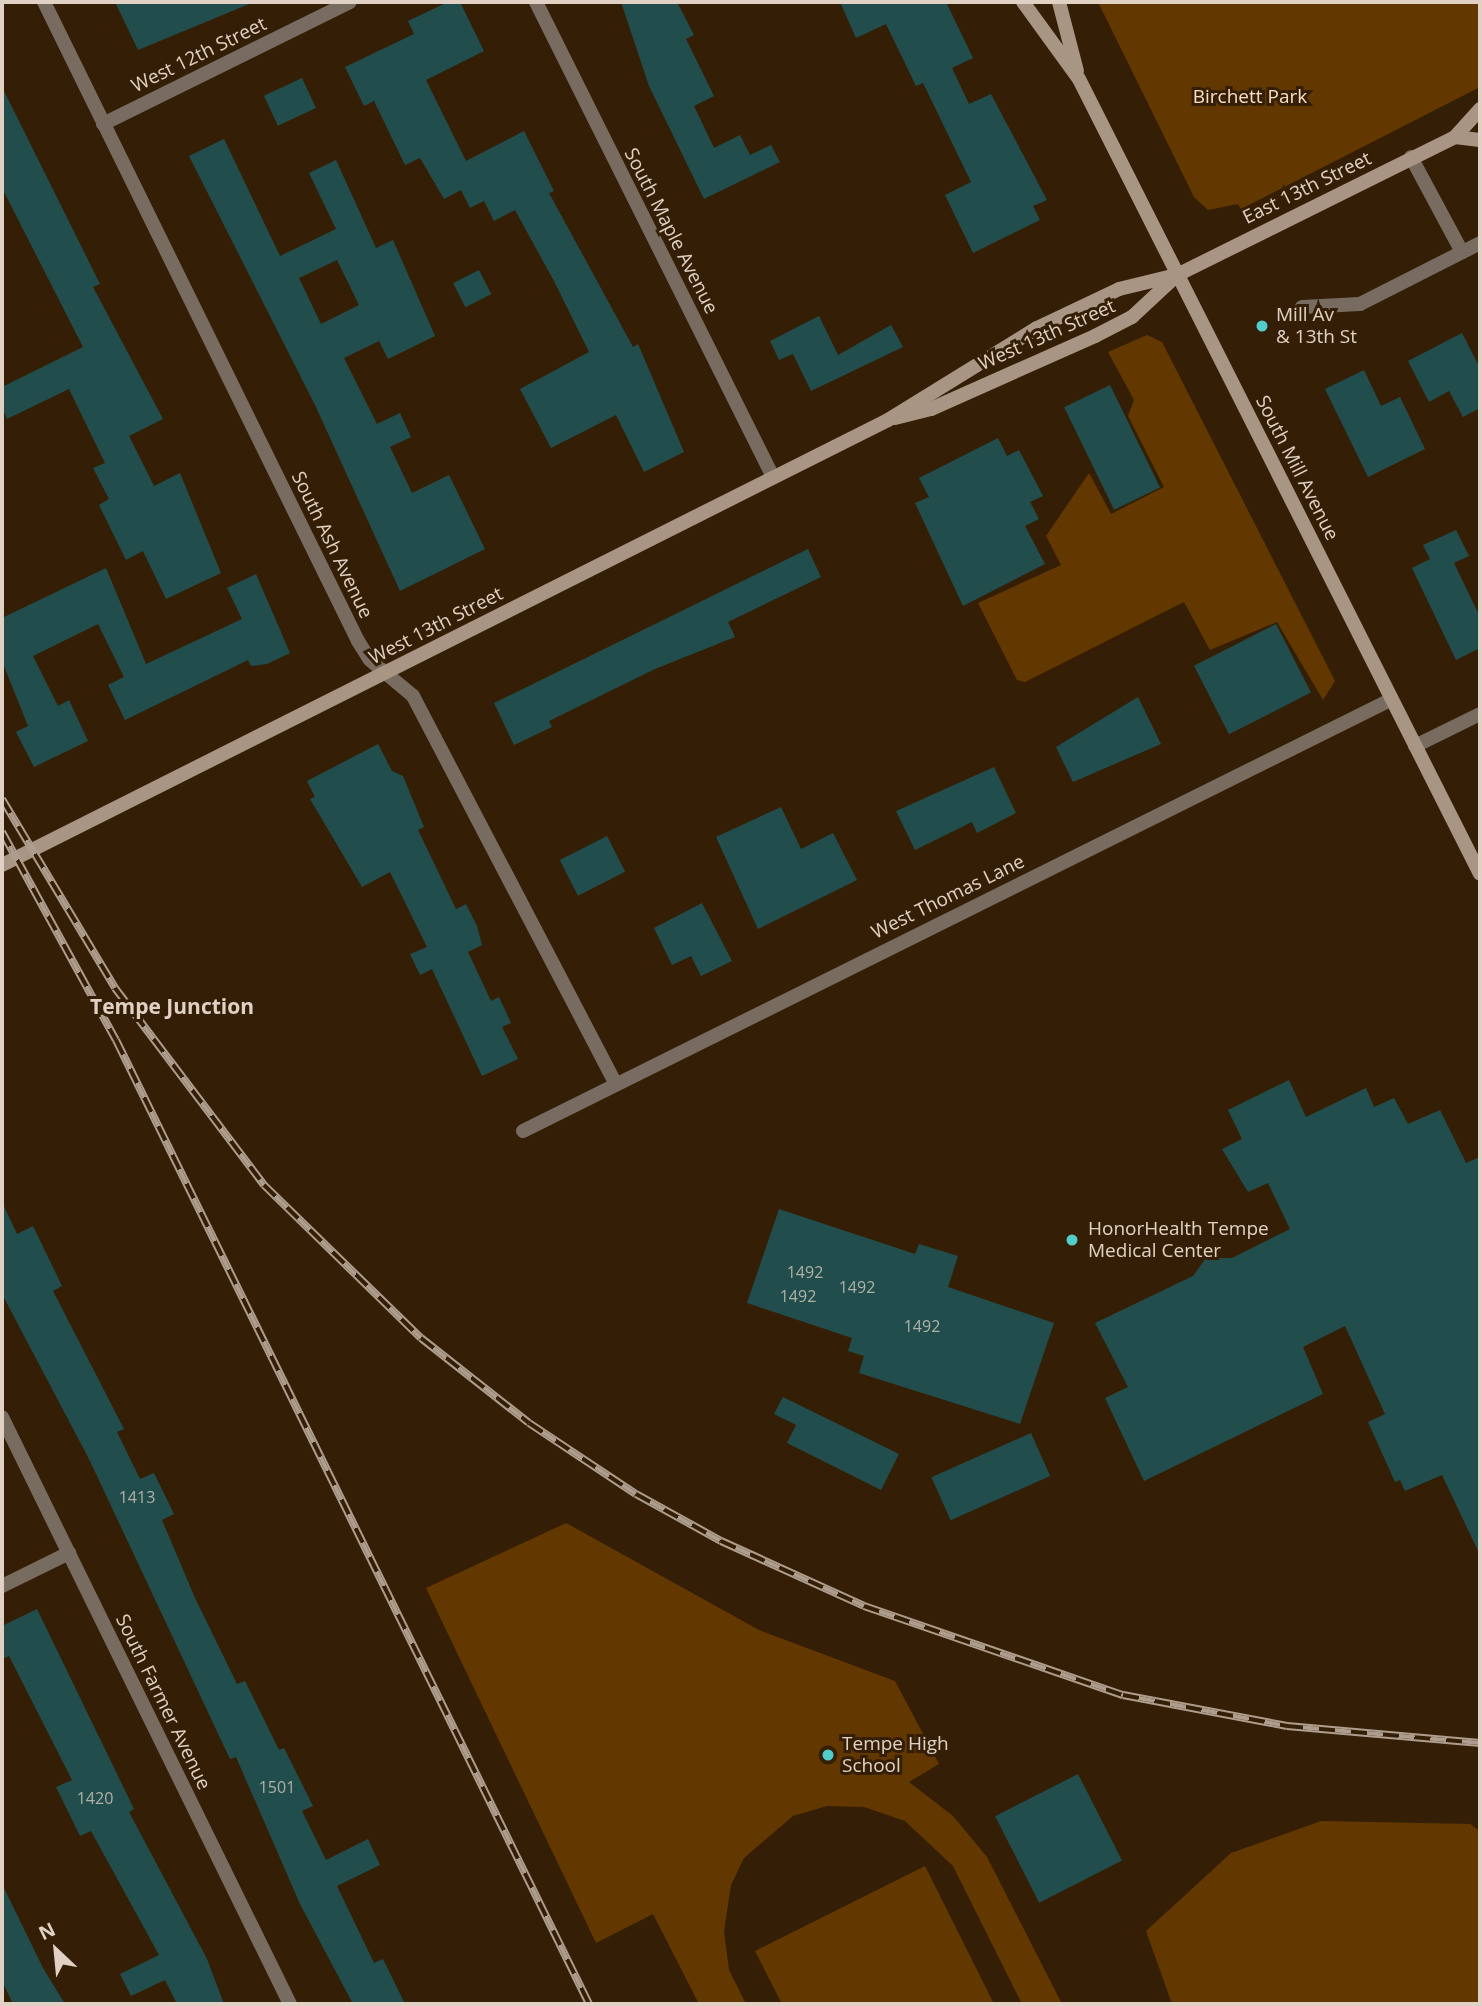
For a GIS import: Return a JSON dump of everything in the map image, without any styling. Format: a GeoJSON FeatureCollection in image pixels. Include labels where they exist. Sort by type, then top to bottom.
{"type":"FeatureCollection","features":[{"type":"Feature","properties":{"kind":"street","name":"South Ash Avenue"},"geometry":{"type":"LineString","coordinates":[[44,2],[356,638],[384,674],[413,696],[450,761],[615,1084]]}},
{"type":"Feature","properties":{"kind":"street","name":"West 12th Street"},"geometry":{"type":"LineString","coordinates":[[103,124],[349,2]]}},
{"type":"Feature","properties":{"kind":"street","name":"South Maple Avenue"},"geometry":{"type":"LineString","coordinates":[[536,2],[773,477]]}},
{"type":"Feature","properties":{"kind":"street","name":"South Mill Avenue"},"geometry":{"type":"LineString","coordinates":[[1023,2],[1079,79],[1480,874]]}},
{"type":"Feature","properties":{"kind":"street","name":"South Mill Avenue"},"geometry":{"type":"LineString","coordinates":[[1059,2],[1079,79]]}},
{"type":"Feature","properties":{"kind":"street","name":"East 13th Street"},"geometry":{"type":"LineString","coordinates":[[1177,275],[1455,137],[1480,109]]}},
{"type":"Feature","properties":{"kind":"street"},"geometry":{"type":"LineString","coordinates":[[1455,137],[1480,140]]}},
{"type":"Feature","properties":{"kind":"street"},"geometry":{"type":"LineString","coordinates":[[1411,158],[1462,252]]}},
{"type":"Feature","properties":{"kind":"street"},"geometry":{"type":"LineString","coordinates":[[1302,307],[1360,303],[1480,243]]}},
{"type":"Feature","properties":{"kind":"street","name":"West 13th Street"},"geometry":{"type":"LineString","coordinates":[[888,419],[931,409],[1095,336],[1132,317],[1177,275]]}},
{"type":"Feature","properties":{"kind":"street","name":"West 13th Street"},"geometry":{"type":"LineString","coordinates":[[2,865],[888,419],[1037,328],[1119,289],[1177,275]]}},
{"type":"Feature","properties":{"kind":"street","name":"West Thomas Lane"},"geometry":{"type":"LineString","coordinates":[[523,1131],[1392,699]]}},
{"type":"Feature","properties":{"kind":"street"},"geometry":{"type":"LineString","coordinates":[[1415,746],[1480,713]]}},
{"type":"Feature","properties":{"kind":"street","name":"South Farmer Avenue"},"geometry":{"type":"LineString","coordinates":[[2,1417],[290,2004]]}},
{"type":"Feature","properties":{"kind":"street"},"geometry":{"type":"LineString","coordinates":[[2,1586],[69,1553]]}},
{"type":"Feature","properties":{"kind":"green space","name":"Birchett Park"},"geometry":{"type":"Polygon","coordinates":[[[1098,2],[1480,2],[1480,87],[1241,209],[1238,204],[1208,210],[1194,197],[1098,2]]]}},
{"type":"Feature","properties":{"kind":"green space"},"geometry":{"type":"Polygon","coordinates":[[[1147,335],[1162,342],[1335,681],[1323,700],[1277,622],[1210,650],[1184,602],[1025,682],[1017,680],[978,603],[1061,565],[1046,536],[1089,473],[1111,514],[1164,487],[1128,416],[1134,400],[1108,352],[1147,335]]]}},
{"type":"Feature","properties":{"kind":"green space"},"geometry":{"type":"Polygon","coordinates":[[[566,1523],[759,1630],[895,1681],[939,1764],[909,1782],[953,1816],[987,1857],[1062,2004],[1022,2004],[953,1866],[905,1821],[864,1807],[827,1806],[793,1816],[744,1858],[731,1885],[724,1931],[729,1970],[746,2004],[699,2004],[653,1914],[596,1943],[426,1588],[566,1523]]]}},
{"type":"Feature","properties":{"kind":"green space"},"geometry":{"type":"Polygon","coordinates":[[[1321,1821],[1470,1824],[1480,1831],[1480,2004],[1172,2004],[1146,1931],[1231,1853],[1321,1821]]]}},
{"type":"Feature","properties":{"kind":"green space"},"geometry":{"type":"Polygon","coordinates":[[[925,1866],[994,2004],[782,2004],[755,1951],[925,1866]]]}},
{"type":"Feature","properties":{"kind":"building"},"geometry":{"type":"Polygon","coordinates":[[[115,2],[254,2],[138,50],[115,2]]]}},
{"type":"Feature","properties":{"kind":"building"},"geometry":{"type":"Polygon","coordinates":[[[448,2],[460,2],[484,51],[426,80],[466,161],[524,131],[554,191],[549,193],[633,347],[638,344],[684,452],[644,472],[616,415],[551,448],[520,389],[589,352],[555,283],[515,210],[494,221],[484,201],[470,208],[461,190],[444,199],[420,158],[405,165],[374,101],[364,106],[345,67],[414,34],[408,21],[448,2]]]}},
{"type":"Feature","properties":{"kind":"building"},"geometry":{"type":"Polygon","coordinates":[[[621,2],[677,2],[694,35],[686,39],[714,96],[694,106],[714,148],[740,135],[750,155],[771,145],[780,162],[704,199],[649,86],[621,2]]]}},
{"type":"Feature","properties":{"kind":"building"},"geometry":{"type":"Polygon","coordinates":[[[840,2],[946,2],[973,58],[952,68],[969,104],[991,94],[1047,200],[1033,206],[1040,220],[973,253],[945,195],[971,182],[923,83],[916,86],[886,24],[856,38],[840,2]]]}},
{"type":"Feature","properties":{"kind":"building"},"geometry":{"type":"Polygon","coordinates":[[[302,78],[316,108],[278,126],[264,96],[302,78]]]}},
{"type":"Feature","properties":{"kind":"building"},"geometry":{"type":"Polygon","coordinates":[[[2,87],[100,284],[93,287],[163,419],[129,436],[154,486],[180,473],[221,573],[166,599],[143,551],[126,560],[99,505],[109,499],[93,468],[105,463],[69,389],[7,419],[2,407],[2,387],[83,347],[2,188],[2,87]]]}},
{"type":"Feature","properties":{"kind":"building"},"geometry":{"type":"Polygon","coordinates":[[[224,139],[280,256],[336,229],[309,173],[336,160],[376,248],[393,240],[435,336],[388,359],[379,341],[344,358],[377,424],[400,413],[411,437],[390,447],[412,493],[449,475],[485,549],[400,591],[315,405],[189,156],[224,139]],[[337,260],[299,278],[321,324],[359,305],[337,260]]]}},
{"type":"Feature","properties":{"kind":"building"},"geometry":{"type":"Polygon","coordinates":[[[479,270],[491,294],[465,307],[453,283],[479,270]]]}},
{"type":"Feature","properties":{"kind":"building"},"geometry":{"type":"Polygon","coordinates":[[[819,316],[838,355],[891,325],[903,347],[811,391],[793,354],[779,360],[770,341],[819,316]]]}},
{"type":"Feature","properties":{"kind":"building"},"geometry":{"type":"Polygon","coordinates":[[[1462,333],[1480,368],[1480,408],[1463,417],[1449,391],[1429,402],[1408,361],[1462,333]]]}},
{"type":"Feature","properties":{"kind":"building"},"geometry":{"type":"Polygon","coordinates":[[[1364,370],[1381,406],[1400,397],[1425,449],[1368,477],[1325,389],[1364,370]]]}},
{"type":"Feature","properties":{"kind":"building"},"geometry":{"type":"Polygon","coordinates":[[[1110,385],[1160,487],[1114,510],[1064,407],[1110,385]]]}},
{"type":"Feature","properties":{"kind":"building"},"geometry":{"type":"Polygon","coordinates":[[[998,438],[1007,456],[1019,450],[1043,496],[1030,502],[1039,519],[1025,526],[1045,564],[963,606],[915,503],[929,497],[919,478],[998,438]]]}},
{"type":"Feature","properties":{"kind":"building"},"geometry":{"type":"Polygon","coordinates":[[[1456,530],[1469,556],[1454,563],[1480,617],[1480,648],[1456,660],[1412,568],[1430,559],[1423,545],[1456,530]]]}},
{"type":"Feature","properties":{"kind":"building"},"geometry":{"type":"Polygon","coordinates":[[[808,549],[821,577],[728,622],[735,637],[655,669],[549,721],[552,727],[514,745],[494,703],[808,549]]]}},
{"type":"Feature","properties":{"kind":"building"},"geometry":{"type":"Polygon","coordinates":[[[106,568],[146,664],[242,619],[227,588],[256,574],[290,653],[267,664],[251,666],[248,660],[125,720],[108,685],[124,677],[98,624],[33,656],[58,706],[69,700],[88,741],[34,767],[16,732],[28,726],[2,661],[2,618],[106,568]]]}},
{"type":"Feature","properties":{"kind":"building"},"geometry":{"type":"Polygon","coordinates":[[[1276,624],[1311,693],[1229,734],[1194,666],[1276,624]]]}},
{"type":"Feature","properties":{"kind":"building"},"geometry":{"type":"Polygon","coordinates":[[[1138,697],[1161,744],[1073,782],[1056,747],[1138,697]]]}},
{"type":"Feature","properties":{"kind":"building"},"geometry":{"type":"Polygon","coordinates":[[[378,744],[392,771],[403,776],[424,827],[418,830],[456,909],[466,904],[477,926],[482,945],[468,952],[491,1001],[499,997],[511,1023],[502,1027],[518,1059],[482,1076],[432,969],[420,975],[410,954],[427,947],[390,872],[362,887],[310,799],[315,797],[307,781],[378,744]]]}},
{"type":"Feature","properties":{"kind":"building"},"geometry":{"type":"Polygon","coordinates":[[[994,767],[1016,813],[977,833],[972,822],[915,850],[896,811],[994,767]]]}},
{"type":"Feature","properties":{"kind":"building"},"geometry":{"type":"Polygon","coordinates":[[[781,807],[801,849],[833,833],[857,880],[758,929],[716,837],[781,807]]]}},
{"type":"Feature","properties":{"kind":"building"},"geometry":{"type":"Polygon","coordinates":[[[607,836],[625,872],[578,896],[560,860],[607,836]]]}},
{"type":"Feature","properties":{"kind":"building"},"geometry":{"type":"Polygon","coordinates":[[[702,903],[732,961],[701,976],[691,956],[672,965],[654,928],[702,903]]]}},
{"type":"Feature","properties":{"kind":"building"},"geometry":{"type":"Polygon","coordinates":[[[1289,1080],[1306,1117],[1366,1088],[1374,1107],[1394,1098],[1408,1124],[1440,1110],[1466,1163],[1480,1157],[1480,1555],[1442,1475],[1405,1491],[1400,1480],[1395,1482],[1368,1422],[1385,1414],[1345,1326],[1303,1347],[1323,1394],[1144,1481],[1105,1398],[1128,1387],[1095,1323],[1193,1276],[1206,1258],[1232,1258],[1290,1229],[1268,1183],[1248,1192],[1222,1149],[1242,1139],[1228,1110],[1289,1080]]]}},
{"type":"Feature","properties":{"kind":"building"},"geometry":{"type":"Polygon","coordinates":[[[2,1202],[17,1234],[33,1226],[62,1286],[53,1291],[124,1429],[117,1432],[140,1479],[154,1473],[174,1514],[162,1520],[195,1598],[237,1684],[245,1681],[279,1750],[284,1748],[313,1806],[302,1811],[326,1860],[368,1839],[380,1865],[337,1886],[374,1963],[383,1959],[405,2004],[353,2004],[300,1904],[236,1757],[230,1759],[89,1459],[2,1294],[2,1202]]]}},
{"type":"Feature","properties":{"kind":"building"},"geometry":{"type":"Polygon","coordinates":[[[779,1209],[915,1254],[919,1244],[958,1256],[948,1287],[1054,1323],[1020,1424],[859,1373],[864,1356],[848,1351],[852,1338],[747,1303],[779,1209]]]}},
{"type":"Feature","properties":{"kind":"building"},"geometry":{"type":"Polygon","coordinates":[[[783,1397],[899,1454],[881,1490],[787,1443],[796,1425],[774,1414],[783,1397]]]}},
{"type":"Feature","properties":{"kind":"building"},"geometry":{"type":"Polygon","coordinates":[[[1031,1433],[1050,1476],[951,1520],[931,1477],[1031,1433]]]}},
{"type":"Feature","properties":{"kind":"building"},"geometry":{"type":"Polygon","coordinates":[[[37,1609],[134,1809],[129,1812],[207,1959],[224,2004],[177,2004],[165,1980],[131,1996],[120,1974],[159,1955],[91,1831],[80,1836],[56,1787],[72,1780],[9,1656],[2,1659],[2,1626],[37,1609]]]}},
{"type":"Feature","properties":{"kind":"building"},"geometry":{"type":"Polygon","coordinates":[[[1078,1774],[1122,1860],[1039,1903],[995,1816],[1078,1774]]]}},
{"type":"Feature","properties":{"kind":"building"},"geometry":{"type":"Polygon","coordinates":[[[2,1884],[43,1968],[65,2004],[13,2004],[2,1981],[2,1884]]]}},
{"type":"Feature","properties":{"kind":"railway"},"geometry":{"type":"LineString","coordinates":[[2,799],[115,988],[264,1185],[421,1338],[529,1423],[636,1494],[721,1541],[864,1606],[1123,1695],[1287,1726],[1480,1743]]}},
{"type":"Feature","properties":{"kind":"railway"},"geometry":{"type":"LineString","coordinates":[[2,832],[116,1040],[589,2004]]}},
{"type":"Feature","properties":{"kind":"place","name":"Mill Av & 13th St"},"geometry":{"type":"Point","coordinates":[1262,326]}},
{"type":"Feature","properties":{"kind":"place","name":"HonorHealth Tempe Medical Center"},"geometry":{"type":"Point","coordinates":[1072,1240]}},
{"type":"Feature","properties":{"kind":"place","name":"Tempe High School"},"geometry":{"type":"Point","coordinates":[828,1755]}},
{"type":"Feature","properties":{"kind":"district","name":"Tempe Junction"},"geometry":{"type":"Point","coordinates":[172,1006]}}]}
